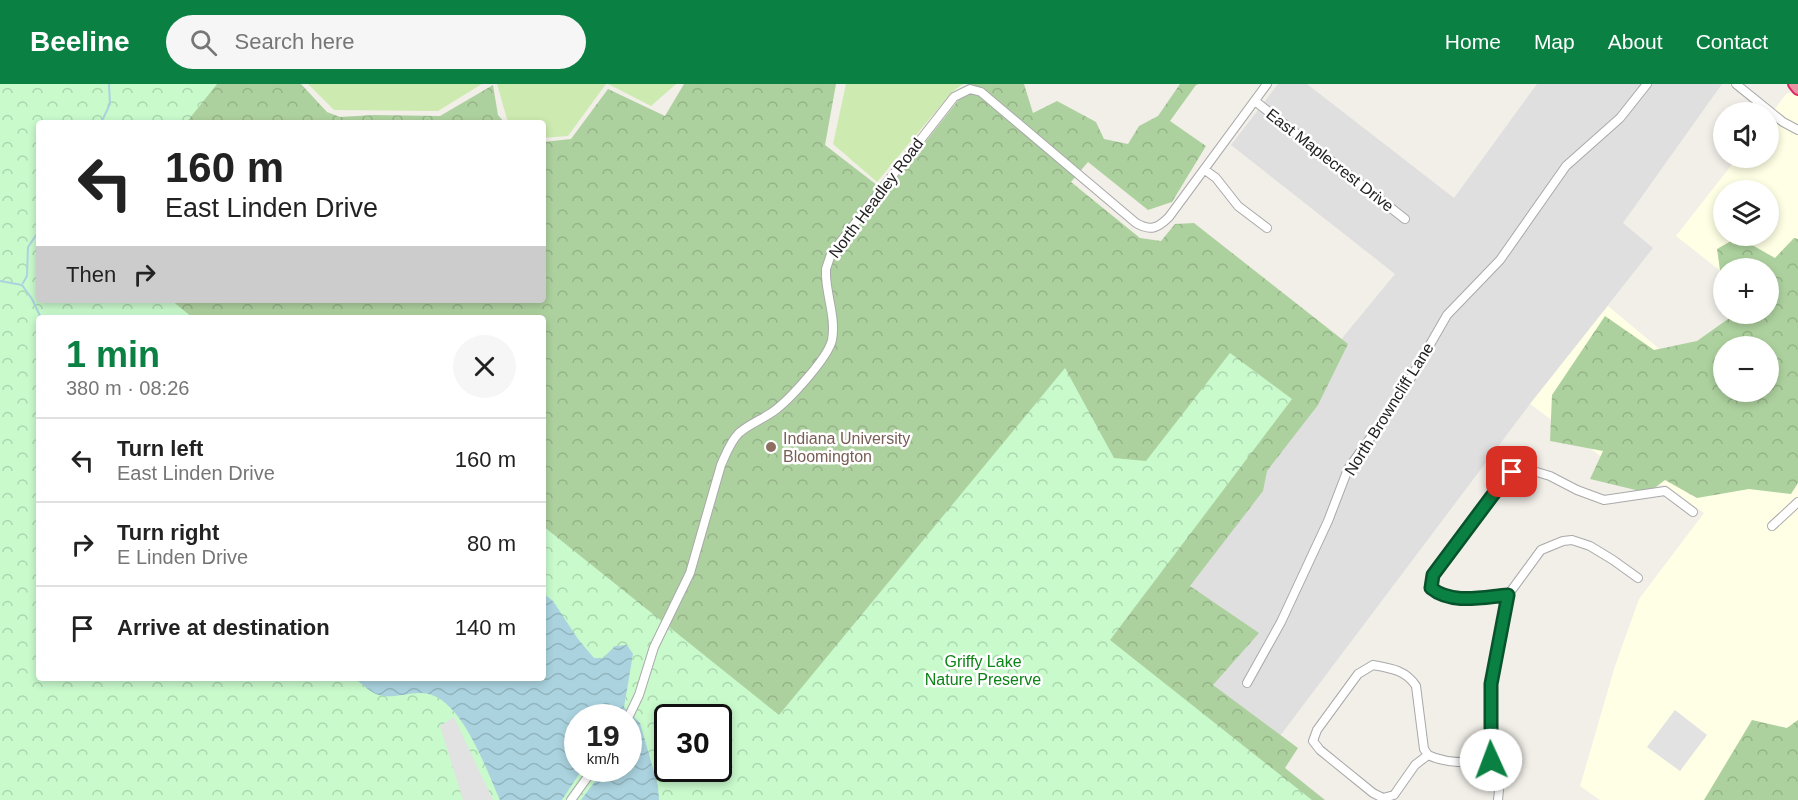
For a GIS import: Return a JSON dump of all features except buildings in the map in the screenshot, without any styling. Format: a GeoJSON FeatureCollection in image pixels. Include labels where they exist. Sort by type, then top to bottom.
{"type":"FeatureCollection","features":[{"type":"Feature","properties":{"kind":"highway"},"geometry":{"type":"LineString","coordinates":[[1794,84],[1798,89]]}},
{"type":"Feature","properties":{"kind":"street","name":"North Headley Road"},"geometry":{"type":"LineString","coordinates":[[636,704],[654,647],[693,564],[721,465],[729,448],[742,431],[789,398],[825,353],[831,342],[833,325],[826,276],[831,254],[954,97],[970,89],[981,92],[1136,223],[1145,228],[1155,228],[1163,224],[1205,170],[1267,84]]}},
{"type":"Feature","properties":{"kind":"street","name":"North Browncliff Lane"},"geometry":{"type":"LineString","coordinates":[[1247,683],[1281,622],[1328,521],[1348,469],[1401,395],[1447,315],[1500,260],[1566,166],[1620,118],[1647,84]]}},
{"type":"Feature","properties":{"kind":"street"},"geometry":{"type":"LineString","coordinates":[[1736,84],[1783,122],[1798,130]]}},
{"type":"Feature","properties":{"kind":"street","name":"East Maplecrest Drive"},"geometry":{"type":"LineString","coordinates":[[1255,102],[1405,219]]}},
{"type":"Feature","properties":{"kind":"street"},"geometry":{"type":"LineString","coordinates":[[1205,170],[1216,178],[1238,206],[1266,228]]}},
{"type":"Feature","properties":{"kind":"street"},"geometry":{"type":"LineString","coordinates":[[1508,595],[1457,599],[1440,595],[1431,588],[1433,575],[1512,472],[1527,469],[1550,476],[1577,490],[1604,500],[1665,492],[1693,512]]}},
{"type":"Feature","properties":{"kind":"street"},"geometry":{"type":"LineString","coordinates":[[1772,526],[1798,502]]}},
{"type":"Feature","properties":{"kind":"street"},"geometry":{"type":"LineString","coordinates":[[1498,800],[1498,784],[1491,760],[1491,684],[1508,595],[1541,550],[1563,541],[1572,540],[1590,546],[1638,578]]}},
{"type":"Feature","properties":{"kind":"street"},"geometry":{"type":"LineString","coordinates":[[1428,755],[1415,765],[1394,795],[1383,798],[1373,793],[1320,750],[1313,741],[1317,730],[1358,674],[1373,665],[1397,671],[1412,680],[1416,686],[1424,749],[1428,755],[1434,758],[1465,762],[1491,760]]}},
{"type":"Feature","properties":{"kind":"street"},"geometry":{"type":"LineString","coordinates":[[570,800],[584,782]]}},
{"type":"Feature","properties":{"kind":"shaded area"},"geometry":{"type":"Polygon","coordinates":[[[1278,84],[1307,84],[1454,198],[1537,84],[1722,84],[1623,223],[1653,248],[1530,404],[1262,760],[1109,640],[1292,399],[1395,274],[1231,145],[1278,84]]]}},
{"type":"Feature","properties":{"kind":"shaded area"},"geometry":{"type":"Polygon","coordinates":[[[1798,90],[1798,762],[1770,800],[1600,800],[1580,786],[1615,666],[1639,599],[1704,513],[1666,485],[1641,486],[1530,404],[1608,306],[1705,387],[1713,389],[1713,402],[1779,402],[1779,336],[1768,336],[1768,324],[1779,324],[1779,258],[1713,258],[1713,265],[1676,236],[1713,189],[1713,246],[1779,246],[1779,180],[1720,180],[1729,168],[1779,168],[1779,103],[1786,94],[1798,90]]]}},
{"type":"Feature","properties":{"kind":"shaded area"},"geometry":{"type":"Polygon","coordinates":[[[1675,710],[1707,735],[1680,771],[1647,747],[1675,710]]]}},
{"type":"Feature","properties":{"kind":"shaded area"},"geometry":{"type":"Polygon","coordinates":[[[454,717],[493,800],[463,800],[440,726],[454,717]]]}},
{"type":"Feature","properties":{"kind":"green space"},"geometry":{"type":"Polygon","coordinates":[[[0,84],[301,84],[327,112],[340,117],[440,116],[493,85],[498,115],[502,120],[36,120],[36,303],[546,303],[546,142],[571,139],[608,89],[665,116],[684,84],[836,84],[825,145],[886,192],[971,84],[1024,84],[1033,113],[1057,101],[1096,122],[1104,139],[1128,144],[1139,126],[1158,116],[1180,84],[1199,84],[1170,121],[1206,146],[1172,202],[1148,210],[1088,162],[1071,182],[1140,238],[1161,241],[1175,224],[1194,223],[1348,344],[1318,405],[1267,471],[1263,491],[1190,586],[1259,633],[1213,685],[1298,748],[1285,768],[1325,800],[659,800],[655,782],[732,782],[732,704],[654,704],[654,780],[642,731],[642,704],[626,704],[546,597],[546,315],[36,315],[36,681],[345,681],[0,800],[0,84]]]}},
{"type":"Feature","properties":{"kind":"green space","name":"Griffy Lake Nature Preserve"},"geometry":{"type":"Polygon","coordinates":[[[0,84],[217,84],[188,120],[36,120],[36,303],[175,303],[189,315],[36,315],[36,681],[546,681],[546,528],[779,715],[1065,368],[1114,458],[1146,461],[1230,353],[1292,399],[1110,640],[1312,800],[0,800],[0,84]]]}},
{"type":"Feature","properties":{"kind":"green space"},"geometry":{"type":"Polygon","coordinates":[[[308,84],[482,84],[438,111],[334,110],[308,84]]]}},
{"type":"Feature","properties":{"kind":"green space"},"geometry":{"type":"Polygon","coordinates":[[[497,84],[606,84],[568,136],[546,138],[546,120],[507,119],[497,84]]]}},
{"type":"Feature","properties":{"kind":"green space"},"geometry":{"type":"Polygon","coordinates":[[[608,84],[676,84],[651,106],[608,84]]]}},
{"type":"Feature","properties":{"kind":"green space"},"geometry":{"type":"Polygon","coordinates":[[[846,84],[963,84],[952,92],[877,182],[833,144],[846,84]]]}},
{"type":"Feature","properties":{"kind":"green space"},"geometry":{"type":"Polygon","coordinates":[[[1794,238],[1798,239],[1798,483],[1791,494],[1749,489],[1697,498],[1665,480],[1648,493],[1590,479],[1603,451],[1550,441],[1552,395],[1605,316],[1654,350],[1697,341],[1721,324],[1779,324],[1779,258],[1775,258],[1794,238]]]}},
{"type":"Feature","properties":{"kind":"green space"},"geometry":{"type":"Polygon","coordinates":[[[1722,246],[1754,246],[1775,258],[1718,258],[1717,249],[1722,246]]]}},
{"type":"Feature","properties":{"kind":"green space"},"geometry":{"type":"Polygon","coordinates":[[[1752,720],[1787,728],[1798,720],[1798,800],[1704,800],[1752,720]]]}},
{"type":"Feature","properties":{"kind":"water"},"geometry":{"type":"Polygon","coordinates":[[[546,595],[553,601],[578,639],[594,658],[603,658],[615,646],[627,645],[633,654],[625,704],[564,704],[564,782],[574,782],[562,800],[500,800],[470,736],[449,706],[436,697],[422,693],[393,696],[376,694],[358,681],[546,681],[546,595]]]}},
{"type":"Feature","properties":{"kind":"water"},"geometry":{"type":"Polygon","coordinates":[[[642,730],[654,772],[654,782],[657,782],[658,786],[659,800],[581,800],[594,782],[642,782],[642,730]]]}},
{"type":"Feature","properties":{"kind":"waterway"},"geometry":{"type":"LineString","coordinates":[[102,120],[110,104],[109,84]]}},
{"type":"Feature","properties":{"kind":"waterway"},"geometry":{"type":"LineString","coordinates":[[23,283],[27,276],[28,247],[36,235]]}},
{"type":"Feature","properties":{"kind":"waterway"},"geometry":{"type":"LineString","coordinates":[[0,281],[22,285],[40,315]]}},
{"type":"Feature","properties":{"kind":"place","name":"Indiana University Bloomington"},"geometry":{"type":"Point","coordinates":[771,447]}},
{"type":"Feature","properties":{"kind":"route"},"geometry":{"type":"LineString","coordinates":[[1491,760],[1489,747],[1491,684],[1508,595],[1457,599],[1440,595],[1431,588],[1433,575],[1512,472]]}}]}
